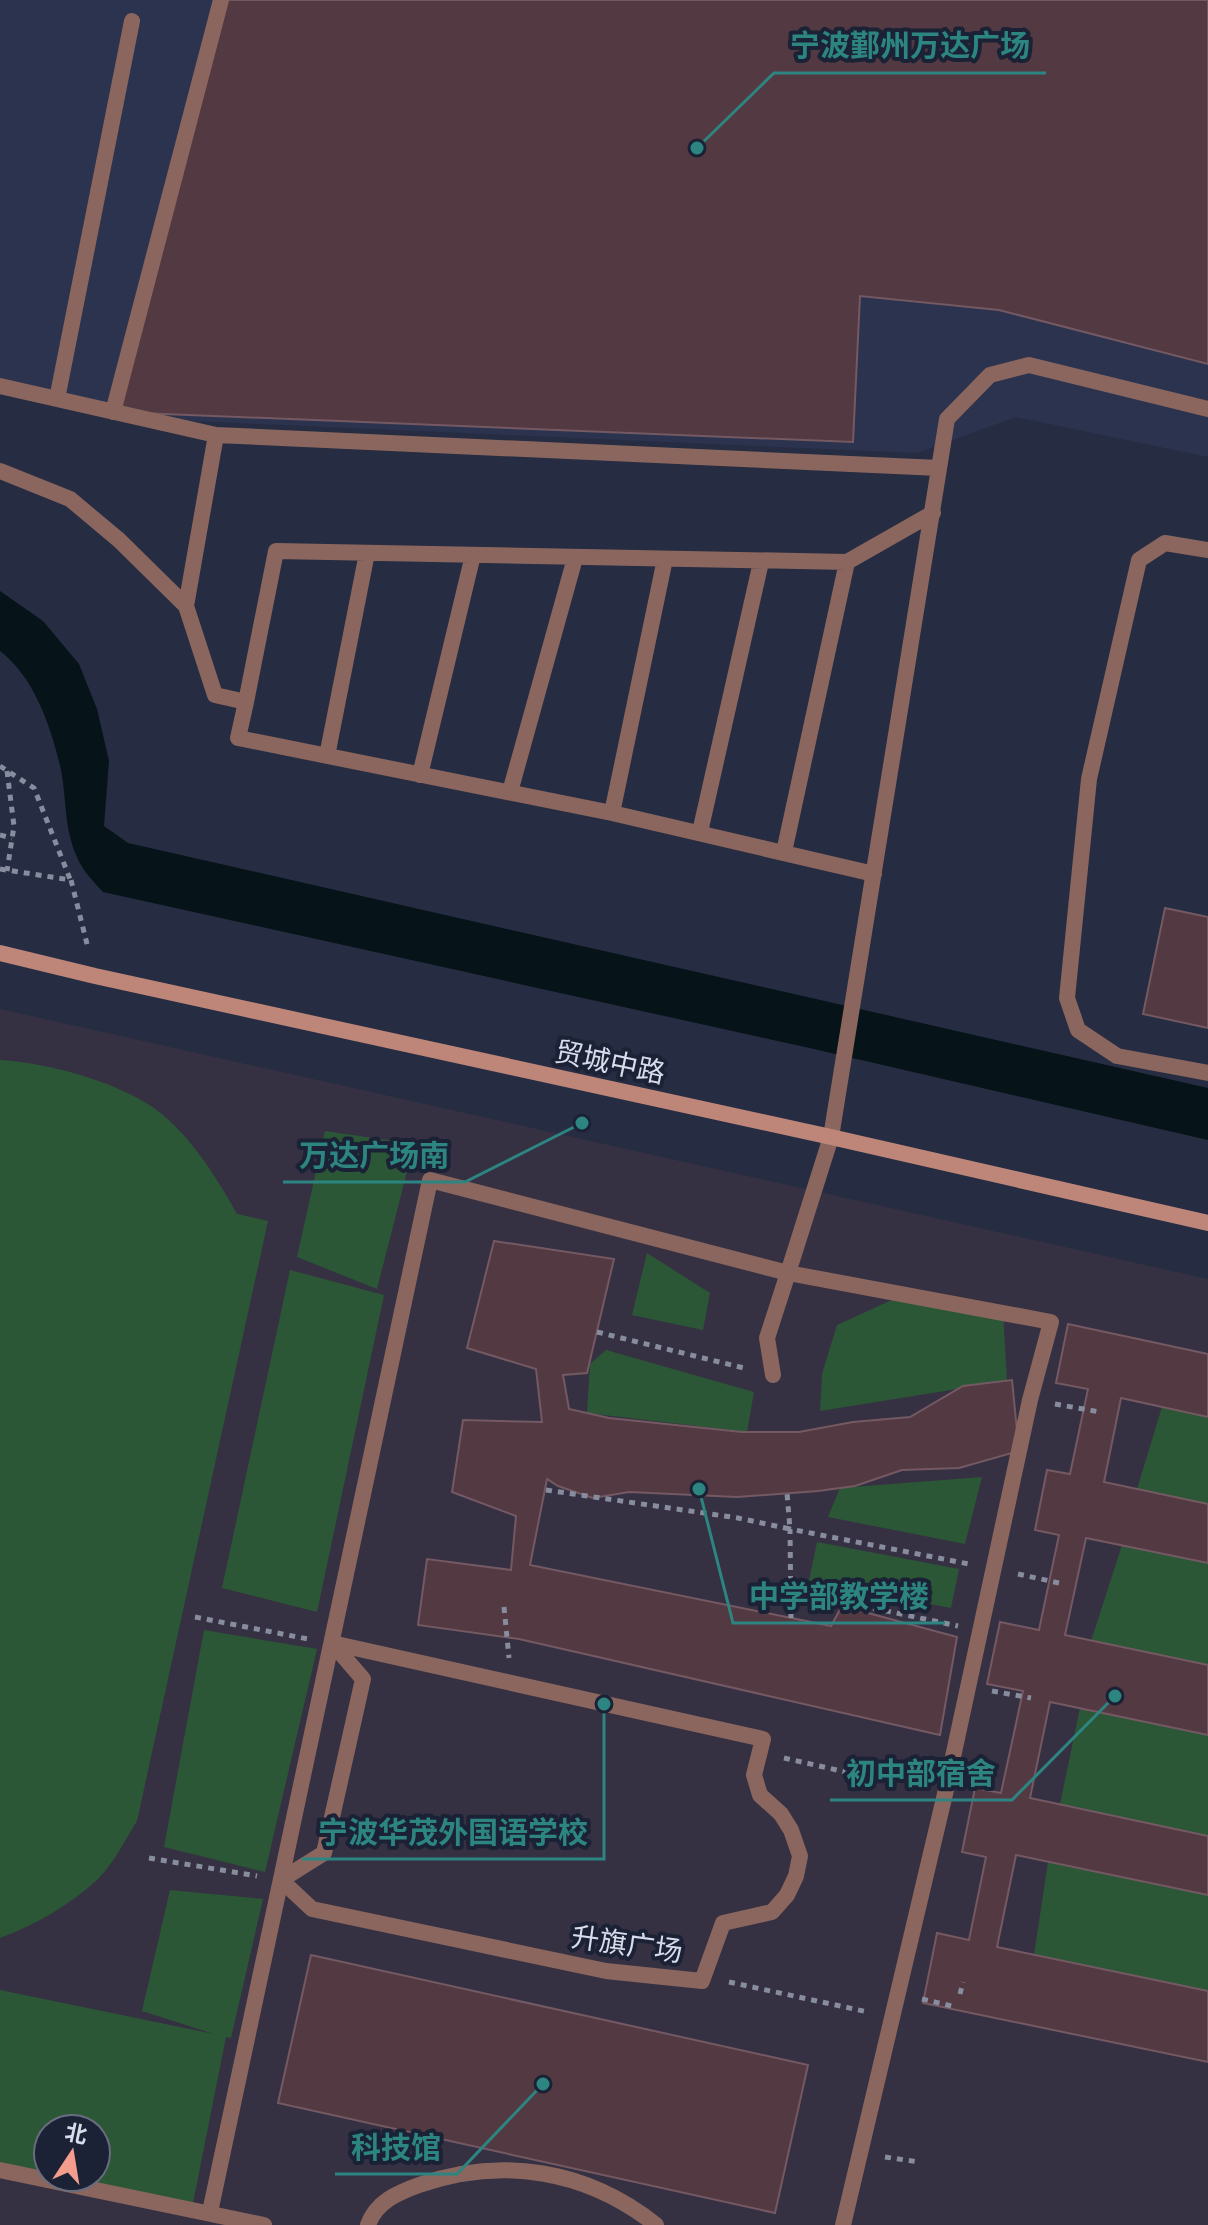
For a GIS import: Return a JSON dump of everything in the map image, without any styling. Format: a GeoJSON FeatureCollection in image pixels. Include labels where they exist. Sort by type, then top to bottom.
{"type":"FeatureCollection","features":[{"type":"Feature","properties":{"kind":"main road","name":"贸城中路"},"geometry":{"type":"LineString","coordinates":[[0,953],[1208,1223]]}},
{"type":"Feature","properties":{"kind":"street"},"geometry":{"type":"LineString","coordinates":[[113,412],[221,0]]}},
{"type":"Feature","properties":{"kind":"street"},"geometry":{"type":"LineString","coordinates":[[57,399],[132,21]]}},
{"type":"Feature","properties":{"kind":"street"},"geometry":{"type":"LineString","coordinates":[[773,1375],[767,1338],[831,1137],[947,419],[990,375],[1029,365],[1208,409]]}},
{"type":"Feature","properties":{"kind":"street"},"geometry":{"type":"LineString","coordinates":[[0,386],[216,435],[939,468]]}},
{"type":"Feature","properties":{"kind":"street"},"geometry":{"type":"LineString","coordinates":[[186,606],[216,435]]}},
{"type":"Feature","properties":{"kind":"street"},"geometry":{"type":"LineString","coordinates":[[0,471],[70,499],[119,540],[186,606],[215,695],[246,702]]}},
{"type":"Feature","properties":{"kind":"street"},"geometry":{"type":"LineString","coordinates":[[874,874],[612,813],[238,738],[276,551],[847,562],[933,513]]}},
{"type":"Feature","properties":{"kind":"street"},"geometry":{"type":"LineString","coordinates":[[1208,550],[1165,543],[1139,560],[1089,779],[1067,998],[1078,1030],[1117,1056],[1208,1073]]}},
{"type":"Feature","properties":{"kind":"street"},"geometry":{"type":"LineString","coordinates":[[327,756],[367,553]]}},
{"type":"Feature","properties":{"kind":"street"},"geometry":{"type":"LineString","coordinates":[[420,775],[473,555]]}},
{"type":"Feature","properties":{"kind":"street"},"geometry":{"type":"LineString","coordinates":[[510,792],[575,558]]}},
{"type":"Feature","properties":{"kind":"street"},"geometry":{"type":"LineString","coordinates":[[612,813],[665,559]]}},
{"type":"Feature","properties":{"kind":"street"},"geometry":{"type":"LineString","coordinates":[[700,832],[761,562]]}},
{"type":"Feature","properties":{"kind":"street"},"geometry":{"type":"LineString","coordinates":[[784,852],[847,562]]}},
{"type":"Feature","properties":{"kind":"street"},"geometry":{"type":"LineString","coordinates":[[210,2212],[430,1180],[788,1273],[1051,1322],[1030,1400],[968,1687],[843,2225]]}},
{"type":"Feature","properties":{"kind":"street"},"geometry":{"type":"LineString","coordinates":[[332,1643],[763,1739],[760,1752]]}},
{"type":"Feature","properties":{"kind":"street"},"geometry":{"type":"LineString","coordinates":[[281,1880],[324,1853],[363,1679],[332,1643]]}},
{"type":"Feature","properties":{"kind":"street","name":"升旗广场"},"geometry":{"type":"LineString","coordinates":[[281,1880],[312,1909],[606,1971],[702,1981],[723,1923],[772,1912],[787,1895],[796,1876],[800,1856],[791,1830],[781,1814],[760,1795],[754,1775],[760,1752]]}},
{"type":"Feature","properties":{"kind":"street"},"geometry":{"type":"LineString","coordinates":[[368,2225],[371,2216],[387,2198],[412,2187],[445,2176],[516,2168],[595,2187],[636,2209],[656,2225]]}},
{"type":"Feature","properties":{"kind":"street"},"geometry":{"type":"LineString","coordinates":[[0,2170],[264,2225]]}},
{"type":"Feature","properties":{"kind":"path"},"geometry":{"type":"LineString","coordinates":[[0,766],[34,788],[71,880],[95,976]]}},
{"type":"Feature","properties":{"kind":"path"},"geometry":{"type":"LineString","coordinates":[[7,770],[14,826],[7,871]]}},
{"type":"Feature","properties":{"kind":"path"},"geometry":{"type":"LineString","coordinates":[[0,835],[12,838]]}},
{"type":"Feature","properties":{"kind":"path"},"geometry":{"type":"LineString","coordinates":[[0,869],[71,880]]}},
{"type":"Feature","properties":{"kind":"path"},"geometry":{"type":"LineString","coordinates":[[597,1332],[773,1375]]}},
{"type":"Feature","properties":{"kind":"path"},"geometry":{"type":"LineString","coordinates":[[1030,1400],[1100,1412]]}},
{"type":"Feature","properties":{"kind":"path"},"geometry":{"type":"LineString","coordinates":[[546,1490],[738,1518],[1059,1583]]}},
{"type":"Feature","properties":{"kind":"path"},"geometry":{"type":"LineString","coordinates":[[787,1493],[791,1618]]}},
{"type":"Feature","properties":{"kind":"path"},"geometry":{"type":"LineString","coordinates":[[791,1591],[980,1630]]}},
{"type":"Feature","properties":{"kind":"path"},"geometry":{"type":"LineString","coordinates":[[504,1607],[511,1683]]}},
{"type":"Feature","properties":{"kind":"path"},"geometry":{"type":"LineString","coordinates":[[195,1617],[332,1643]]}},
{"type":"Feature","properties":{"kind":"path"},"geometry":{"type":"LineString","coordinates":[[968,1687],[1031,1698]]}},
{"type":"Feature","properties":{"kind":"path"},"geometry":{"type":"LineString","coordinates":[[760,1752],[859,1775]]}},
{"type":"Feature","properties":{"kind":"path"},"geometry":{"type":"LineString","coordinates":[[149,1858],[281,1880]]}},
{"type":"Feature","properties":{"kind":"path"},"geometry":{"type":"LineString","coordinates":[[702,1981],[743,1983],[892,2017]]}},
{"type":"Feature","properties":{"kind":"path"},"geometry":{"type":"LineString","coordinates":[[960,1994],[963,1982]]}},
{"type":"Feature","properties":{"kind":"path"},"geometry":{"type":"LineString","coordinates":[[898,1994],[956,2007]]}},
{"type":"Feature","properties":{"kind":"path"},"geometry":{"type":"LineString","coordinates":[[860,2153],[919,2162]]}},
{"type":"Feature","properties":{"kind":"shaded area"},"geometry":{"type":"Polygon","coordinates":[[[0,0],[1208,0],[1208,457],[1016,417],[917,453],[167,420],[0,382],[0,0]]]}},
{"type":"Feature","properties":{"kind":"shaded area"},"geometry":{"type":"Polygon","coordinates":[[[0,591],[43,621],[79,664],[97,709],[109,761],[104,826],[128,843],[1208,1088],[1208,1140],[805,1047],[103,892],[88,876],[77,857],[67,822],[60,765],[39,703],[22,674],[0,651],[0,591]]]}},
{"type":"Feature","properties":{"kind":"shaded area"},"geometry":{"type":"Polygon","coordinates":[[[0,1009],[1208,1279],[1208,2225],[0,2225],[0,1009]]]}},
{"type":"Feature","properties":{"kind":"green space"},"geometry":{"type":"Polygon","coordinates":[[[0,1060],[76,1074],[114,1087],[148,1104],[187,1139],[210,1169],[237,1214],[268,1221],[137,1821],[98,1879],[52,1913],[0,1938],[0,1060]]]}},
{"type":"Feature","properties":{"kind":"green space"},"geometry":{"type":"Polygon","coordinates":[[[325,1131],[414,1144],[377,1289],[297,1257],[325,1131]]]}},
{"type":"Feature","properties":{"kind":"green space"},"geometry":{"type":"Polygon","coordinates":[[[647,1253],[710,1293],[703,1330],[632,1315],[647,1253]]]}},
{"type":"Feature","properties":{"kind":"green space"},"geometry":{"type":"Polygon","coordinates":[[[290,1270],[384,1295],[317,1612],[222,1588],[290,1270]]]}},
{"type":"Feature","properties":{"kind":"green space"},"geometry":{"type":"Polygon","coordinates":[[[905,1294],[1003,1312],[1007,1381],[820,1411],[822,1374],[837,1325],[905,1294]]]}},
{"type":"Feature","properties":{"kind":"green space"},"geometry":{"type":"Polygon","coordinates":[[[606,1350],[754,1392],[747,1432],[587,1413],[590,1364],[606,1350]]]}},
{"type":"Feature","properties":{"kind":"green space"},"geometry":{"type":"Polygon","coordinates":[[[1162,1407],[1208,1417],[1208,1504],[1137,1489],[1162,1407]]]}},
{"type":"Feature","properties":{"kind":"green space"},"geometry":{"type":"Polygon","coordinates":[[[982,1477],[965,1544],[828,1517],[840,1488],[982,1477]]]}},
{"type":"Feature","properties":{"kind":"green space"},"geometry":{"type":"Polygon","coordinates":[[[817,1542],[959,1569],[951,1608],[809,1581],[817,1542]]]}},
{"type":"Feature","properties":{"kind":"green space"},"geometry":{"type":"Polygon","coordinates":[[[1122,1545],[1208,1563],[1208,1665],[1091,1641],[1122,1545]]]}},
{"type":"Feature","properties":{"kind":"green space"},"geometry":{"type":"Polygon","coordinates":[[[204,1630],[317,1649],[265,1872],[164,1847],[204,1630]]]}},
{"type":"Feature","properties":{"kind":"green space"},"geometry":{"type":"Polygon","coordinates":[[[1080,1708],[1208,1735],[1208,1836],[1060,1804],[1080,1708]]]}},
{"type":"Feature","properties":{"kind":"green space"},"geometry":{"type":"Polygon","coordinates":[[[1048,1862],[1208,1895],[1208,1991],[1034,1955],[1048,1862]]]}},
{"type":"Feature","properties":{"kind":"green space"},"geometry":{"type":"Polygon","coordinates":[[[170,1890],[263,1899],[231,2038],[226,2037],[192,2208],[112,2192],[112,2113],[32,2113],[32,2176],[0,2169],[0,1990],[214,2034],[142,2011],[170,1890]]]}},
{"type":"Feature","properties":{"kind":"building"},"geometry":{"type":"Polygon","coordinates":[[[225,0],[1208,0],[1208,364],[999,310],[860,296],[853,442],[116,412],[225,0]]]}},
{"type":"Feature","properties":{"kind":"building"},"geometry":{"type":"Polygon","coordinates":[[[1165,908],[1208,917],[1208,1028],[1143,1014],[1165,908]]]}},
{"type":"Feature","properties":{"kind":"building"},"geometry":{"type":"Polygon","coordinates":[[[494,1241],[614,1259],[587,1373],[563,1375],[569,1409],[609,1418],[742,1432],[799,1432],[853,1422],[910,1417],[963,1386],[1012,1380],[1019,1451],[959,1468],[902,1470],[855,1486],[737,1497],[629,1492],[593,1498],[547,1479],[530,1565],[831,1626],[842,1606],[957,1637],[940,1735],[519,1639],[418,1625],[427,1559],[511,1570],[516,1516],[452,1492],[463,1420],[542,1422],[536,1369],[467,1348],[494,1241]]]}},
{"type":"Feature","properties":{"kind":"building"},"geometry":{"type":"Polygon","coordinates":[[[1068,1324],[1208,1354],[1208,1417],[1121,1398],[1104,1482],[1208,1504],[1208,1563],[1086,1538],[1065,1635],[1208,1665],[1208,1735],[1050,1702],[1030,1798],[1208,1836],[1208,1895],[1016,1855],[997,1947],[1208,1991],[1208,2062],[923,2003],[937,1933],[969,1940],[986,1857],[962,1852],[975,1788],[1001,1793],[1023,1691],[987,1684],[1000,1622],[1039,1630],[1059,1535],[1035,1530],[1047,1470],[1070,1474],[1088,1389],[1056,1383],[1068,1324]]]}},
{"type":"Feature","properties":{"kind":"building"},"geometry":{"type":"Polygon","coordinates":[[[311,1955],[808,2065],[775,2213],[278,2103],[311,1955]]]}},
{"type":"Feature","properties":{"kind":"place","name":"宁波鄞州万达广场"},"geometry":{"type":"Point","coordinates":[697,148]}},
{"type":"Feature","properties":{"kind":"place","name":"万达广场南"},"geometry":{"type":"Point","coordinates":[582,1123]}},
{"type":"Feature","properties":{"kind":"place","name":"中学部教学楼"},"geometry":{"type":"Point","coordinates":[699,1489]}},
{"type":"Feature","properties":{"kind":"place","name":"初中部宿舍"},"geometry":{"type":"Point","coordinates":[1115,1696]}},
{"type":"Feature","properties":{"kind":"place","name":"宁波华茂外国语学校"},"geometry":{"type":"Point","coordinates":[604,1704]}},
{"type":"Feature","properties":{"kind":"place","name":"科技馆"},"geometry":{"type":"Point","coordinates":[543,2084]}}]}
